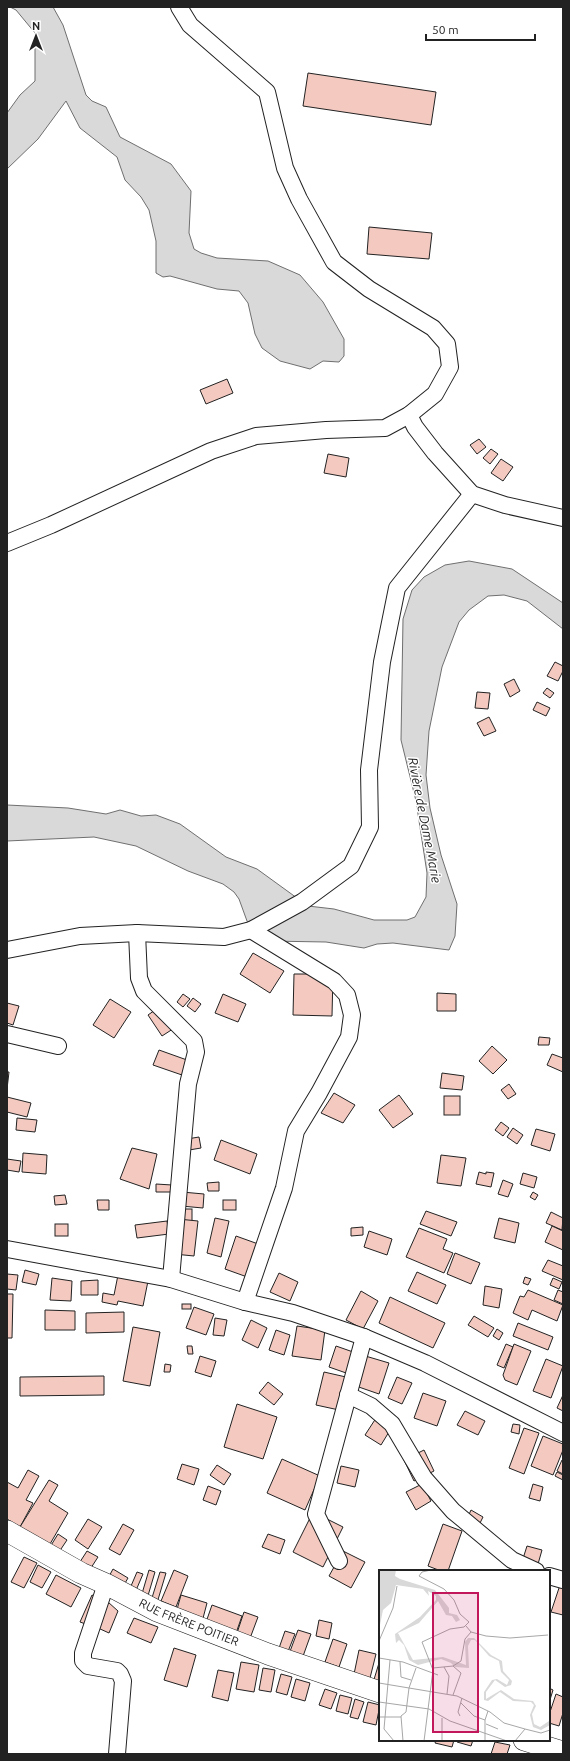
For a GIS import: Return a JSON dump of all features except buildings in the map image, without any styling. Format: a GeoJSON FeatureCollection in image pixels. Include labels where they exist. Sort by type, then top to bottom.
{"type":"FeatureCollection","features":[{"type":"Feature","properties":{"kind":"main road","name":"RUE FRÈRE POITIER"},"geometry":{"type":"LineString","coordinates":[[7,1531],[81,1573],[158,1611],[268,1654],[379,1692]]}},
{"type":"Feature","properties":{"kind":"main road"},"geometry":{"type":"LineString","coordinates":[[527,1741],[563,1752]]}},
{"type":"Feature","properties":{"kind":"street"},"geometry":{"type":"LineString","coordinates":[[7,543],[51,525],[210,451],[256,436],[326,430],[385,428],[408,415],[435,394],[450,367],[447,344],[433,328],[369,290],[334,262],[299,199],[285,168],[267,92],[190,24],[179,7]]}},
{"type":"Feature","properties":{"kind":"street"},"geometry":{"type":"LineString","coordinates":[[408,415],[414,427],[435,453],[472,494],[505,505],[563,518]]}},
{"type":"Feature","properties":{"kind":"street"},"geometry":{"type":"LineString","coordinates":[[7,950],[80,936],[137,933],[224,937],[251,930],[302,902],[351,866],[370,827],[370,770],[382,662],[397,588],[472,494]]}},
{"type":"Feature","properties":{"kind":"street"},"geometry":{"type":"LineString","coordinates":[[245,1302],[284,1188],[296,1131],[319,1093],[349,1037],[352,1015],[347,995],[334,981],[251,930]]}},
{"type":"Feature","properties":{"kind":"street"},"geometry":{"type":"LineString","coordinates":[[137,933],[139,978],[144,991],[194,1041],[196,1052],[188,1084],[171,1279]]}},
{"type":"Feature","properties":{"kind":"street"},"geometry":{"type":"LineString","coordinates":[[7,1034],[58,1046]]}},
{"type":"Feature","properties":{"kind":"street"},"geometry":{"type":"LineString","coordinates":[[7,1249],[171,1279],[245,1302],[293,1313],[364,1337],[425,1362],[563,1433]]}},
{"type":"Feature","properties":{"kind":"street"},"geometry":{"type":"LineString","coordinates":[[339,1561],[316,1514],[364,1337]]}},
{"type":"Feature","properties":{"kind":"street"},"geometry":{"type":"LineString","coordinates":[[348,1396],[371,1406],[392,1424],[424,1478],[453,1511],[512,1560],[534,1570]]}},
{"type":"Feature","properties":{"kind":"street"},"geometry":{"type":"LineString","coordinates":[[550,1576],[563,1580]]}},
{"type":"Feature","properties":{"kind":"street"},"geometry":{"type":"LineString","coordinates":[[106,1584],[83,1654],[83,1661],[88,1666],[117,1671],[123,1681],[116,1754]]}},
{"type":"Feature","properties":{"kind":"water"},"geometry":{"type":"Polygon","coordinates":[[[10,7],[53,7],[63,25],[86,95],[92,101],[106,107],[120,137],[171,164],[191,191],[189,233],[194,249],[217,258],[268,261],[300,275],[323,302],[344,339],[344,356],[339,362],[323,361],[310,369],[280,361],[262,348],[255,334],[248,303],[239,291],[217,289],[170,276],[163,277],[156,273],[156,241],[149,210],[141,197],[125,180],[117,157],[80,128],[66,101],[38,139],[7,169],[7,113],[20,95],[35,81],[35,33],[16,10],[10,7]]]}},
{"type":"Feature","properties":{"kind":"water","name":"Rivière de Dame Marie"},"geometry":{"type":"Polygon","coordinates":[[[469,561],[512,569],[563,603],[563,629],[527,601],[504,595],[488,596],[469,610],[459,622],[442,667],[429,731],[426,775],[430,808],[441,855],[457,904],[455,936],[449,950],[393,943],[377,944],[364,948],[326,942],[268,941],[255,934],[247,921],[239,899],[234,892],[223,884],[188,871],[136,846],[94,837],[7,841],[7,805],[68,808],[106,814],[120,810],[141,816],[156,815],[180,824],[226,857],[257,869],[308,906],[334,909],[374,920],[407,920],[415,917],[426,897],[427,873],[416,801],[401,740],[403,619],[412,590],[424,577],[445,565],[469,561]]]}}]}
